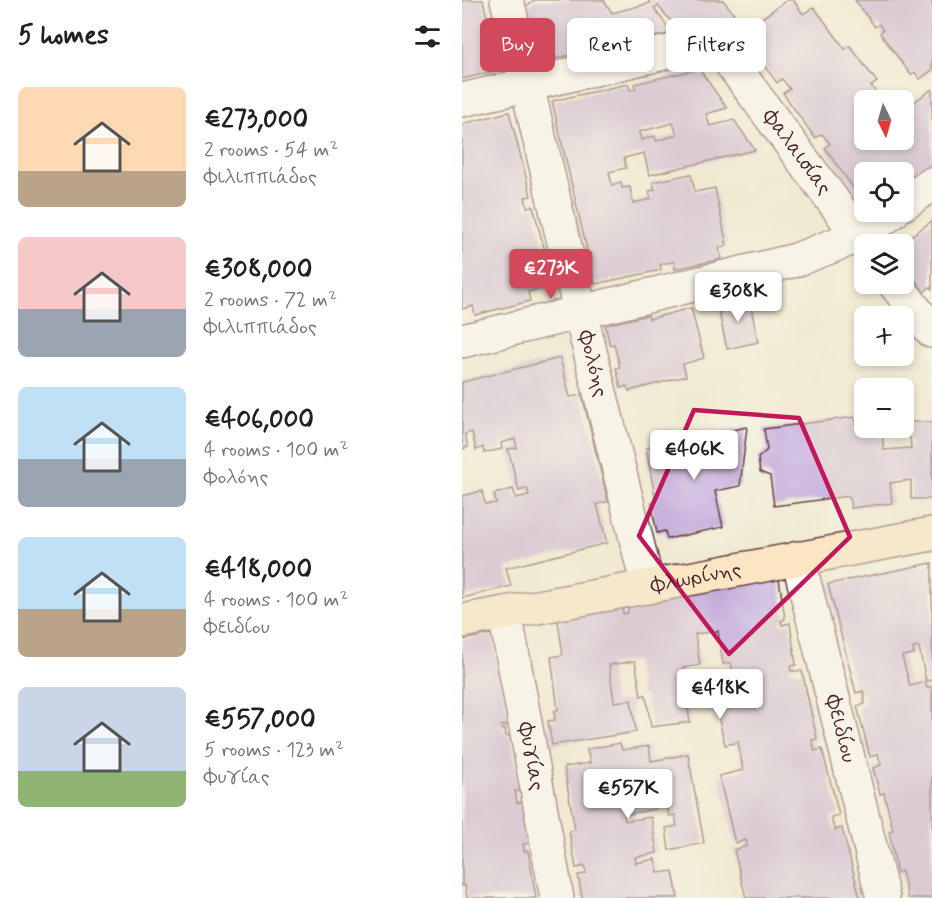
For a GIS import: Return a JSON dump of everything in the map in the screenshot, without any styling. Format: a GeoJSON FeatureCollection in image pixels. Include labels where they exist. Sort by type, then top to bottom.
{"type":"FeatureCollection","features":[{"type":"Feature","properties":{"kind":"street","name":"Φολόης"},"geometry":{"type":"LineString","coordinates":[[507,0],[648,587]]}},
{"type":"Feature","properties":{"kind":"street"},"geometry":{"type":"LineString","coordinates":[[462,100],[666,52]]}},
{"type":"Feature","properties":{"kind":"street","name":"Φαλαισίας"},"geometry":{"type":"LineString","coordinates":[[738,72],[858,234]]}},
{"type":"Feature","properties":{"kind":"street"},"geometry":{"type":"LineString","coordinates":[[914,196],[932,184]]}},
{"type":"Feature","properties":{"kind":"street"},"geometry":{"type":"LineString","coordinates":[[869,234],[882,222]]}},
{"type":"Feature","properties":{"kind":"street"},"geometry":{"type":"LineString","coordinates":[[462,341],[796,260],[854,242]]}},
{"type":"Feature","properties":{"kind":"street"},"geometry":{"type":"LineString","coordinates":[[903,294],[932,331]]}},
{"type":"Feature","properties":{"kind":"street","name":"Φλωρίνης"},"geometry":{"type":"LineString","coordinates":[[462,621],[932,534]]}},
{"type":"Feature","properties":{"kind":"street","name":"Φειδίου"},"geometry":{"type":"LineString","coordinates":[[798,558],[883,898]]}},
{"type":"Feature","properties":{"kind":"street","name":"Φυγίας"},"geometry":{"type":"LineString","coordinates":[[505,613],[557,898]]}},
{"type":"Feature","properties":{"kind":"highlighted area"},"geometry":{"type":"Polygon","coordinates":[[[694,410],[799,418],[850,537],[729,654],[639,536],[694,410]]]}},
{"type":"Feature","properties":{"kind":"building"},"geometry":{"type":"Polygon","coordinates":[[[462,0],[483,0],[487,18],[480,18],[480,72],[491,72],[462,79],[462,0]]]}},
{"type":"Feature","properties":{"kind":"building"},"geometry":{"type":"Polygon","coordinates":[[[535,0],[604,0],[612,13],[650,3],[648,0],[723,0],[737,18],[668,18],[658,6],[654,8],[666,25],[666,34],[654,37],[654,18],[567,18],[567,56],[555,58],[555,18],[528,18],[525,7],[535,0]]]}},
{"type":"Feature","properties":{"kind":"building"},"geometry":{"type":"Polygon","coordinates":[[[787,0],[793,0],[803,14],[814,7],[845,49],[850,46],[877,82],[871,86],[874,90],[854,90],[854,150],[914,150],[914,102],[932,89],[932,164],[914,177],[914,162],[854,162],[854,189],[825,148],[830,144],[822,134],[815,138],[783,93],[790,89],[782,79],[777,83],[766,68],[766,18],[762,18],[787,0]]]}},
{"type":"Feature","properties":{"kind":"building"},"geometry":{"type":"Polygon","coordinates":[[[855,0],[932,0],[932,70],[920,79],[915,72],[911,75],[880,33],[883,30],[879,24],[875,27],[855,0]]]}},
{"type":"Feature","properties":{"kind":"building"},"geometry":{"type":"Polygon","coordinates":[[[686,72],[701,72],[727,108],[706,114],[710,126],[734,120],[755,150],[649,175],[644,153],[624,158],[626,168],[609,172],[612,185],[621,182],[622,188],[630,187],[633,203],[651,199],[649,191],[655,190],[653,182],[691,174],[695,192],[715,188],[727,246],[719,247],[721,259],[675,269],[674,262],[665,263],[660,265],[661,270],[595,284],[552,101],[628,84],[630,90],[636,89],[634,84],[686,72]],[[673,123],[639,132],[641,140],[655,136],[656,141],[677,135],[673,123]]]}},
{"type":"Feature","properties":{"kind":"building"},"geometry":{"type":"Polygon","coordinates":[[[509,112],[531,196],[525,197],[527,207],[533,206],[549,267],[542,269],[548,287],[528,292],[530,301],[475,315],[473,306],[462,309],[462,124],[509,112]]]}},
{"type":"Feature","properties":{"kind":"building"},"geometry":{"type":"Polygon","coordinates":[[[932,221],[932,289],[930,287],[924,292],[914,278],[914,234],[932,221]]]}},
{"type":"Feature","properties":{"kind":"building"},"geometry":{"type":"Polygon","coordinates":[[[749,297],[758,342],[727,349],[717,303],[749,297]]]}},
{"type":"Feature","properties":{"kind":"building"},"geometry":{"type":"Polygon","coordinates":[[[691,308],[704,358],[683,364],[686,376],[629,391],[627,386],[621,388],[616,368],[620,367],[614,344],[610,345],[605,325],[648,315],[649,319],[691,308]]]}},
{"type":"Feature","properties":{"kind":"building"},"geometry":{"type":"Polygon","coordinates":[[[560,358],[570,397],[582,395],[608,502],[597,504],[607,543],[506,568],[511,586],[462,598],[462,496],[482,491],[485,504],[490,504],[496,503],[494,494],[513,489],[516,498],[529,495],[527,488],[519,491],[508,449],[517,448],[515,439],[501,443],[502,449],[484,453],[483,447],[476,450],[472,432],[465,434],[468,447],[462,449],[462,382],[560,358]]]}},
{"type":"Feature","properties":{"kind":"building"},"geometry":{"type":"Polygon","coordinates":[[[854,417],[854,438],[882,438],[884,450],[911,448],[910,438],[914,438],[914,422],[932,422],[932,499],[911,499],[911,480],[890,483],[892,503],[851,508],[849,496],[774,506],[770,476],[760,472],[758,458],[767,450],[764,429],[854,417]]]}},
{"type":"Feature","properties":{"kind":"building"},"geometry":{"type":"Polygon","coordinates":[[[747,427],[740,486],[715,491],[723,527],[667,539],[665,531],[657,533],[651,503],[656,502],[646,448],[747,427]]]}},
{"type":"Feature","properties":{"kind":"building"},"geometry":{"type":"Polygon","coordinates":[[[932,563],[932,680],[926,681],[919,647],[913,648],[914,654],[902,656],[910,686],[925,682],[927,688],[932,687],[932,898],[908,898],[902,871],[897,873],[889,831],[893,830],[884,793],[880,794],[873,768],[881,765],[878,754],[870,757],[857,706],[865,704],[863,691],[856,693],[828,584],[932,563]]]}},
{"type":"Feature","properties":{"kind":"building"},"geometry":{"type":"Polygon","coordinates":[[[763,571],[764,582],[779,579],[785,619],[781,621],[782,625],[790,623],[796,665],[790,666],[791,671],[802,671],[817,739],[812,740],[815,751],[822,749],[839,815],[831,817],[833,825],[835,830],[842,828],[860,898],[746,898],[734,850],[747,846],[746,840],[735,843],[719,776],[743,770],[738,742],[725,745],[710,683],[734,680],[731,663],[723,664],[718,631],[695,634],[700,665],[682,668],[690,722],[651,727],[646,695],[641,696],[635,661],[609,665],[614,702],[631,700],[636,732],[552,745],[548,721],[555,720],[554,711],[558,710],[551,657],[563,655],[557,615],[622,606],[623,614],[628,613],[627,601],[763,571]]]}},
{"type":"Feature","properties":{"kind":"building"},"geometry":{"type":"Polygon","coordinates":[[[492,634],[510,725],[501,726],[502,730],[505,729],[506,736],[511,736],[520,791],[515,791],[517,803],[525,801],[532,843],[523,844],[524,851],[528,851],[536,898],[467,898],[465,885],[462,886],[462,640],[492,634]]]}},
{"type":"Feature","properties":{"kind":"building"},"geometry":{"type":"Polygon","coordinates":[[[620,743],[622,750],[649,746],[651,761],[688,754],[704,843],[669,850],[666,828],[677,826],[675,815],[669,816],[663,783],[651,786],[655,809],[624,815],[625,821],[651,817],[657,853],[635,857],[636,863],[655,859],[658,873],[673,871],[678,898],[582,898],[578,875],[586,874],[585,866],[576,868],[569,831],[575,830],[564,767],[590,763],[587,749],[620,743]]]}}]}
